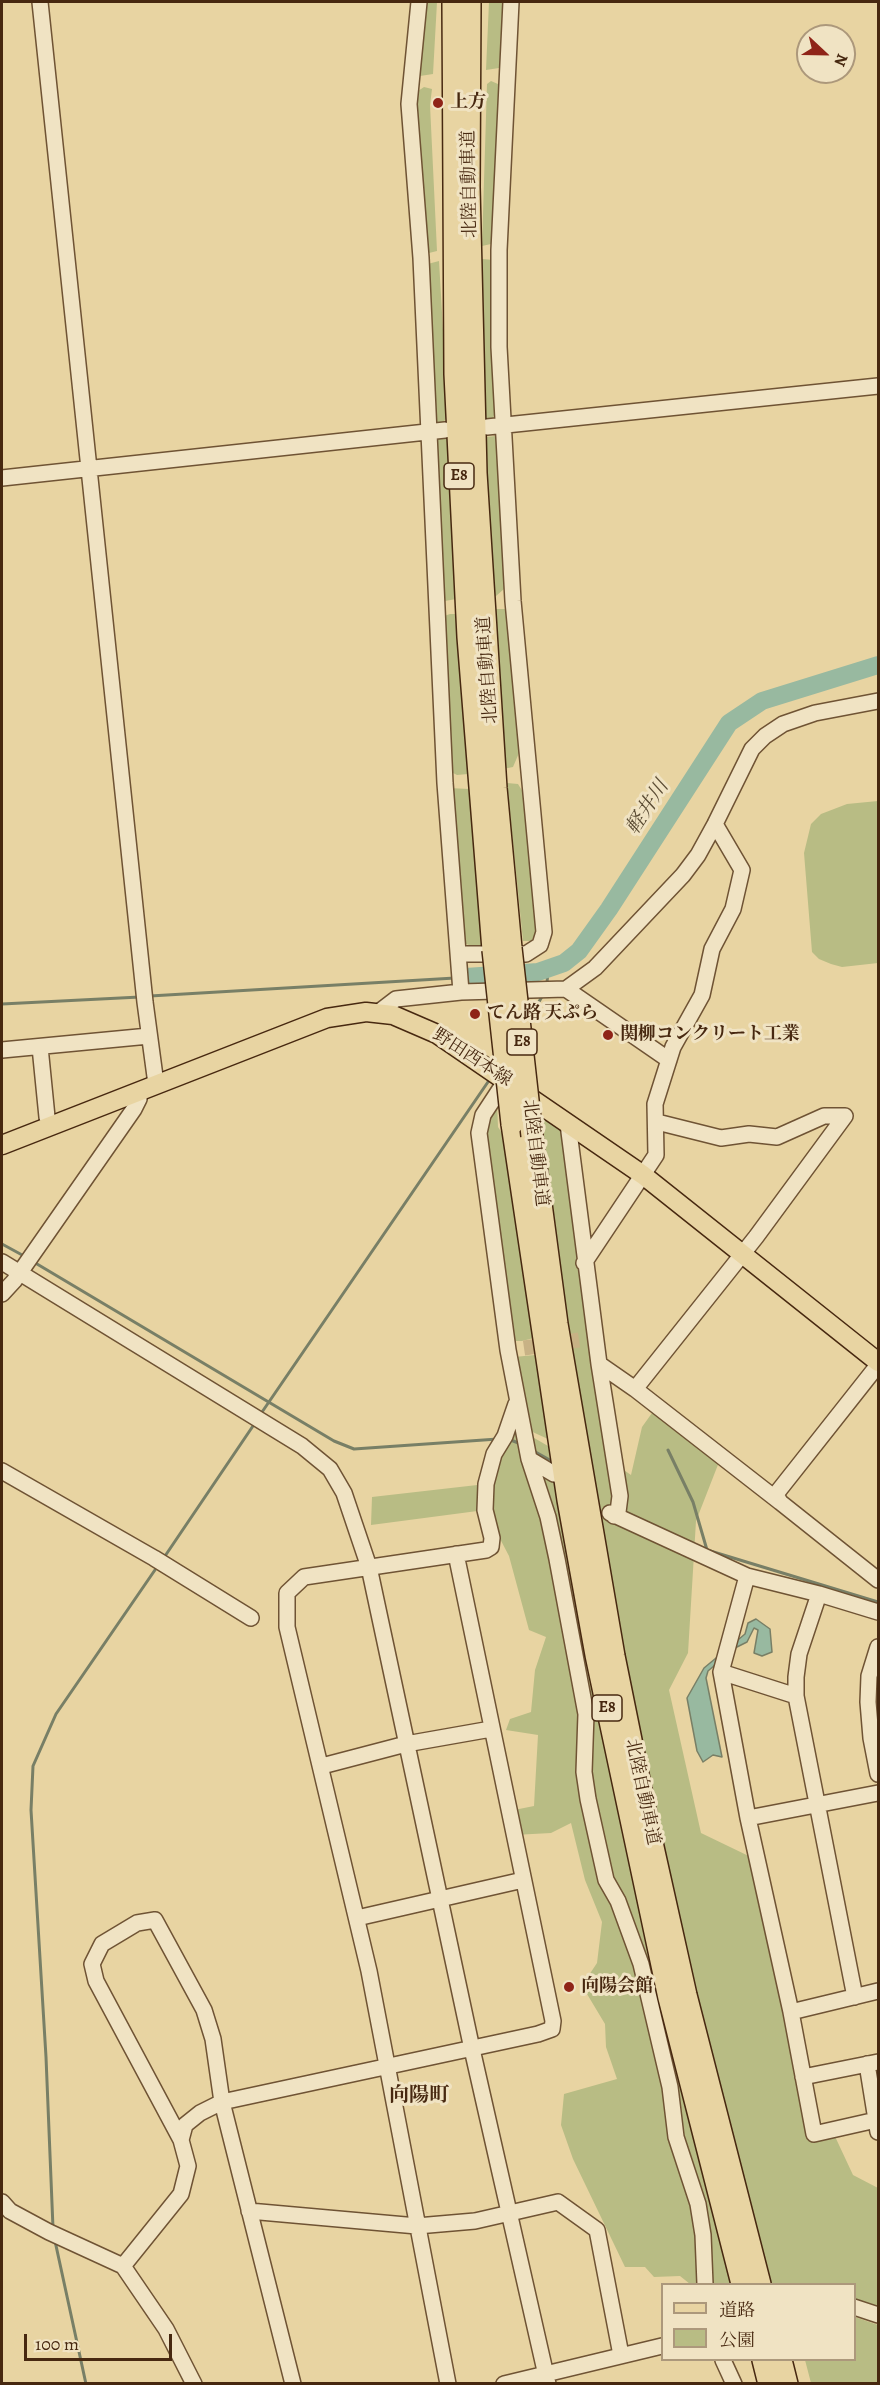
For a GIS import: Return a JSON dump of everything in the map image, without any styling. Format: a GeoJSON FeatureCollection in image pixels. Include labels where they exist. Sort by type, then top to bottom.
{"type":"FeatureCollection","features":[{"type":"Feature","properties":{"kind":"highway","name":"北陸自動車道"},"geometry":{"type":"LineString","coordinates":[[453,2],[455,374],[468,637],[502,949],[585,1501],[616,1668],[686,1995],[760,2283]]}},
{"type":"Feature","properties":{"kind":"highway","name":"北陸自動車道"},"geometry":{"type":"LineString","coordinates":[[470,2],[469,175],[473,409],[512,1124],[559,1443],[599,1666],[669,1998],[742,2283]]}},
{"type":"Feature","properties":{"kind":"highway"},"geometry":{"type":"LineString","coordinates":[[763,2361],[769,2384]]}},
{"type":"Feature","properties":{"kind":"highway"},"geometry":{"type":"LineString","coordinates":[[781,2361],[787,2384]]}},
{"type":"Feature","properties":{"kind":"main road","name":"野田西本線"},"geometry":{"type":"LineString","coordinates":[[2,1145],[327,1018],[352,1013],[380,1012],[405,1018],[437,1034],[643,1175],[743,1252],[879,1363]]}},
{"type":"Feature","properties":{"kind":"street"},"geometry":{"type":"LineString","coordinates":[[40,2],[149,1036],[156,1084]]}},
{"type":"Feature","properties":{"kind":"street"},"geometry":{"type":"LineString","coordinates":[[419,2],[409,104],[421,258],[445,783],[460,983]]}},
{"type":"Feature","properties":{"kind":"street"},"geometry":{"type":"LineString","coordinates":[[459,954],[526,954],[540,945],[544,932],[495,427],[511,2]]}},
{"type":"Feature","properties":{"kind":"street"},"geometry":{"type":"LineString","coordinates":[[495,427],[879,386]]}},
{"type":"Feature","properties":{"kind":"street"},"geometry":{"type":"LineString","coordinates":[[2,478],[445,430]]}},
{"type":"Feature","properties":{"kind":"street"},"geometry":{"type":"LineString","coordinates":[[380,1012],[396,999],[460,983],[534,990],[559,989],[595,968],[683,875],[698,855],[752,749],[773,729],[815,713],[879,701]]}},
{"type":"Feature","properties":{"kind":"street"},"geometry":{"type":"LineString","coordinates":[[584,1263],[656,1155],[655,1104],[673,1047],[702,995],[712,949],[733,909],[742,870],[715,824]]}},
{"type":"Feature","properties":{"kind":"street"},"geometry":{"type":"LineString","coordinates":[[559,989],[669,1060]]}},
{"type":"Feature","properties":{"kind":"street"},"geometry":{"type":"LineString","coordinates":[[2,1050],[149,1036]]}},
{"type":"Feature","properties":{"kind":"street"},"geometry":{"type":"LineString","coordinates":[[40,1047],[46,1117],[51,1126]]}},
{"type":"Feature","properties":{"kind":"street"},"geometry":{"type":"LineString","coordinates":[[506,1080],[483,1114],[479,1133],[508,1350],[528,1457],[548,1517],[586,1714],[584,1772],[588,1799],[606,1880],[618,1900],[644,1975],[670,2087],[676,2137],[698,2204],[703,2235],[705,2283]]}},
{"type":"Feature","properties":{"kind":"street"},"geometry":{"type":"LineString","coordinates":[[2,1294],[20,1273],[134,1109],[139,1099],[136,1092]]}},
{"type":"Feature","properties":{"kind":"street"},"geometry":{"type":"LineString","coordinates":[[636,1389],[845,1116],[824,1116],[777,1137],[749,1134],[722,1138],[657,1122]]}},
{"type":"Feature","properties":{"kind":"street"},"geometry":{"type":"LineString","coordinates":[[568,1124],[584,1263],[587,1339],[599,1364],[616,1507],[747,1576],[879,1612]]}},
{"type":"Feature","properties":{"kind":"street"},"geometry":{"type":"LineString","coordinates":[[2,1262],[302,1446],[330,1469],[351,1509],[369,1567],[472,2049],[511,2213],[546,2378]]}},
{"type":"Feature","properties":{"kind":"street"},"geometry":{"type":"LineString","coordinates":[[508,1350],[524,1348]]}},
{"type":"Feature","properties":{"kind":"street"},"geometry":{"type":"LineString","coordinates":[[780,1502],[776,1494],[778,1490],[879,1363]]}},
{"type":"Feature","properties":{"kind":"street"},"geometry":{"type":"LineString","coordinates":[[599,1364],[636,1389],[879,1580]]}},
{"type":"Feature","properties":{"kind":"street"},"geometry":{"type":"LineString","coordinates":[[448,2384],[357,1918],[287,1627],[287,1593],[304,1577],[486,1550],[491,1547],[485,1499],[490,1464],[517,1401]]}},
{"type":"Feature","properties":{"kind":"street"},"geometry":{"type":"LineString","coordinates":[[528,1457],[554,1474]]}},
{"type":"Feature","properties":{"kind":"street"},"geometry":{"type":"LineString","coordinates":[[2,1471],[158,1561],[251,1618]]}},
{"type":"Feature","properties":{"kind":"street"},"geometry":{"type":"LineString","coordinates":[[181,2140],[186,2125],[200,2113],[222,2102],[472,2049],[552,2029],[553,2021],[456,1554]]}},
{"type":"Feature","properties":{"kind":"street"},"geometry":{"type":"LineString","coordinates":[[747,1576],[721,1672],[748,1818],[791,2012],[803,2078],[814,2134],[877,2126],[873,2063],[803,2078]]}},
{"type":"Feature","properties":{"kind":"street"},"geometry":{"type":"LineString","coordinates":[[819,1594],[799,1654],[796,1696],[855,1997]]}},
{"type":"Feature","properties":{"kind":"street"},"geometry":{"type":"LineString","coordinates":[[879,1647],[869,1676],[868,1702],[871,1738],[879,1773]]}},
{"type":"Feature","properties":{"kind":"street"},"geometry":{"type":"LineString","coordinates":[[721,1672],[796,1696]]}},
{"type":"Feature","properties":{"kind":"street"},"geometry":{"type":"LineString","coordinates":[[322,1766],[406,1744],[491,1729]]}},
{"type":"Feature","properties":{"kind":"street"},"geometry":{"type":"LineString","coordinates":[[748,1818],[879,1793]]}},
{"type":"Feature","properties":{"kind":"street"},"geometry":{"type":"LineString","coordinates":[[357,1918],[523,1880]]}},
{"type":"Feature","properties":{"kind":"street"},"geometry":{"type":"LineString","coordinates":[[123,2266],[181,2194],[188,2166],[181,2140],[96,1981],[93,1964],[102,1944],[137,1923],[155,1920],[204,2010],[213,2039],[222,2102],[293,2384]]}},
{"type":"Feature","properties":{"kind":"street"},"geometry":{"type":"LineString","coordinates":[[791,2012],[879,1991]]}},
{"type":"Feature","properties":{"kind":"street"},"geometry":{"type":"LineString","coordinates":[[2,2202],[10,2211],[123,2266],[166,2329],[194,2384]]}},
{"type":"Feature","properties":{"kind":"street"},"geometry":{"type":"LineString","coordinates":[[249,2211],[417,2226],[476,2221],[558,2202],[597,2230],[621,2355]]}},
{"type":"Feature","properties":{"kind":"street"},"geometry":{"type":"LineString","coordinates":[[856,2307],[879,2315]]}},
{"type":"Feature","properties":{"kind":"street"},"geometry":{"type":"LineString","coordinates":[[504,2384],[546,2378],[621,2355],[661,2346]]}},
{"type":"Feature","properties":{"kind":"street"},"geometry":{"type":"LineString","coordinates":[[723,2361],[734,2384]]}},
{"type":"Feature","properties":{"kind":"green space"},"geometry":{"type":"Polygon","coordinates":[[[423,2],[437,2],[433,74],[420,76],[418,71],[423,2]]]}},
{"type":"Feature","properties":{"kind":"green space"},"geometry":{"type":"Polygon","coordinates":[[[489,2],[505,2],[502,64],[499,68],[486,70],[489,2]]]}},
{"type":"Feature","properties":{"kind":"green space"},"geometry":{"type":"Polygon","coordinates":[[[491,81],[498,84],[501,91],[495,173],[495,223],[494,240],[491,244],[482,246],[487,84],[491,81]]]}},
{"type":"Feature","properties":{"kind":"green space"},"geometry":{"type":"Polygon","coordinates":[[[424,87],[432,89],[430,105],[437,251],[425,254],[415,93],[424,87]]]}},
{"type":"Feature","properties":{"kind":"green space"},"geometry":{"type":"Polygon","coordinates":[[[482,259],[494,260],[497,408],[492,420],[484,419],[482,259]]]}},
{"type":"Feature","properties":{"kind":"green space"},"geometry":{"type":"Polygon","coordinates":[[[439,261],[448,416],[442,424],[433,425],[424,265],[439,261]]]}},
{"type":"Feature","properties":{"kind":"green space"},"geometry":{"type":"Polygon","coordinates":[[[496,436],[504,589],[496,596],[492,595],[485,437],[496,436]]]}},
{"type":"Feature","properties":{"kind":"green space"},"geometry":{"type":"Polygon","coordinates":[[[434,439],[448,439],[456,599],[445,601],[441,597],[434,439]]]}},
{"type":"Feature","properties":{"kind":"green space"},"geometry":{"type":"Polygon","coordinates":[[[493,609],[505,609],[507,613],[519,753],[513,767],[503,769],[493,609]]]}},
{"type":"Feature","properties":{"kind":"green space"},"geometry":{"type":"Polygon","coordinates":[[[457,614],[468,774],[457,775],[449,771],[441,617],[457,614]]]}},
{"type":"Feature","properties":{"kind":"green space"},"geometry":{"type":"Polygon","coordinates":[[[507,783],[518,784],[526,797],[536,934],[531,941],[523,941],[507,783]]]}},
{"type":"Feature","properties":{"kind":"green space"},"geometry":{"type":"Polygon","coordinates":[[[449,788],[469,789],[483,945],[475,947],[463,943],[449,788]]]}},
{"type":"Feature","properties":{"kind":"green space"},"geometry":{"type":"Polygon","coordinates":[[[878,801],[878,963],[842,967],[819,959],[812,952],[804,853],[811,824],[821,814],[847,804],[878,801]]]}},
{"type":"Feature","properties":{"kind":"green space"},"geometry":{"type":"Polygon","coordinates":[[[497,1102],[498,1127],[509,1144],[534,1338],[522,1341],[512,1341],[484,1133],[497,1102]]]}},
{"type":"Feature","properties":{"kind":"green space"},"geometry":{"type":"Polygon","coordinates":[[[540,1104],[568,1124],[615,1464],[631,1475],[642,1427],[657,1406],[721,1457],[696,1521],[688,1653],[669,1690],[701,1833],[757,1860],[814,2133],[832,2130],[853,2175],[878,2188],[878,2315],[856,2307],[856,2283],[689,2283],[680,2276],[654,2277],[645,2267],[625,2267],[573,2159],[561,2125],[564,2094],[617,2079],[606,2047],[605,2024],[587,1994],[587,1978],[597,1963],[602,1922],[585,1880],[571,1823],[551,1833],[514,1835],[509,1811],[534,1806],[538,1735],[506,1730],[510,1719],[531,1712],[535,1670],[546,1637],[529,1630],[509,1556],[485,1510],[371,1525],[372,1497],[486,1484],[510,1424],[593,1472],[570,1341],[540,1104]]]}},
{"type":"Feature","properties":{"kind":"green space"},"geometry":{"type":"Polygon","coordinates":[[[535,1355],[548,1439],[526,1429],[514,1357],[535,1355]]]}},
{"type":"Feature","properties":{"kind":"green space"},"geometry":{"type":"Polygon","coordinates":[[[856,2317],[878,2325],[878,2383],[811,2383],[805,2361],[856,2361],[856,2317]]]}},
{"type":"Feature","properties":{"kind":"shaded area"},"geometry":{"type":"Polygon","coordinates":[[[756,1619],[770,1629],[772,1652],[762,1656],[754,1653],[758,1630],[754,1628],[747,1642],[735,1648],[708,1671],[706,1678],[722,1757],[713,1755],[703,1762],[697,1751],[687,1698],[704,1668],[745,1634],[748,1623],[756,1619]]]}},
{"type":"Feature","properties":{"kind":"waterway","name":"軽井川"},"geometry":{"type":"LineString","coordinates":[[466,977],[538,972],[564,963],[579,951],[609,909],[729,723],[762,701],[878,665]]}},
{"type":"Feature","properties":{"kind":"waterway"},"geometry":{"type":"LineString","coordinates":[[547,983],[548,970]]}},
{"type":"Feature","properties":{"kind":"waterway"},"geometry":{"type":"LineString","coordinates":[[150,996],[455,978]]}},
{"type":"Feature","properties":{"kind":"waterway"},"geometry":{"type":"LineString","coordinates":[[528,1020],[543,995]]}},
{"type":"Feature","properties":{"kind":"waterway"},"geometry":{"type":"LineString","coordinates":[[2,1004],[140,997]]}},
{"type":"Feature","properties":{"kind":"waterway"},"geometry":{"type":"LineString","coordinates":[[260,1415],[490,1079]]}},
{"type":"Feature","properties":{"kind":"waterway"},"geometry":{"type":"LineString","coordinates":[[2,1244],[24,1256]]}},
{"type":"Feature","properties":{"kind":"waterway"},"geometry":{"type":"LineString","coordinates":[[32,1261],[334,1441],[354,1449],[498,1439]]}},
{"type":"Feature","properties":{"kind":"waterway"},"geometry":{"type":"LineString","coordinates":[[163,1559],[255,1423]]}},
{"type":"Feature","properties":{"kind":"waterway"},"geometry":{"type":"LineString","coordinates":[[508,1439],[521,1444]]}},
{"type":"Feature","properties":{"kind":"waterway"},"geometry":{"type":"LineString","coordinates":[[532,1450],[555,1463]]}},
{"type":"Feature","properties":{"kind":"waterway"},"geometry":{"type":"LineString","coordinates":[[668,1450],[693,1502],[707,1550],[878,1602]]}},
{"type":"Feature","properties":{"kind":"waterway"},"geometry":{"type":"LineString","coordinates":[[53,2228],[46,2057],[31,1810],[33,1766],[56,1714],[157,1567]]}},
{"type":"Feature","properties":{"kind":"waterway"},"geometry":{"type":"LineString","coordinates":[[55,2241],[86,2384]]}},
{"type":"Feature","properties":{"kind":"tunnel"},"geometry":{"type":"LineString","coordinates":[[524,1348],[579,1340]]}},
{"type":"Feature","properties":{"kind":"place","name":"上方"},"geometry":{"type":"Point","coordinates":[438,103]}},
{"type":"Feature","properties":{"kind":"place","name":"てん路 天ぷら"},"geometry":{"type":"Point","coordinates":[475,1014]}},
{"type":"Feature","properties":{"kind":"place","name":"関柳コンクリート工業"},"geometry":{"type":"Point","coordinates":[608,1035]}},
{"type":"Feature","properties":{"kind":"place","name":"向陽会館"},"geometry":{"type":"Point","coordinates":[569,1987]}},
{"type":"Feature","properties":{"kind":"district","name":"向陽町"},"geometry":{"type":"Point","coordinates":[419,2096]}}]}
